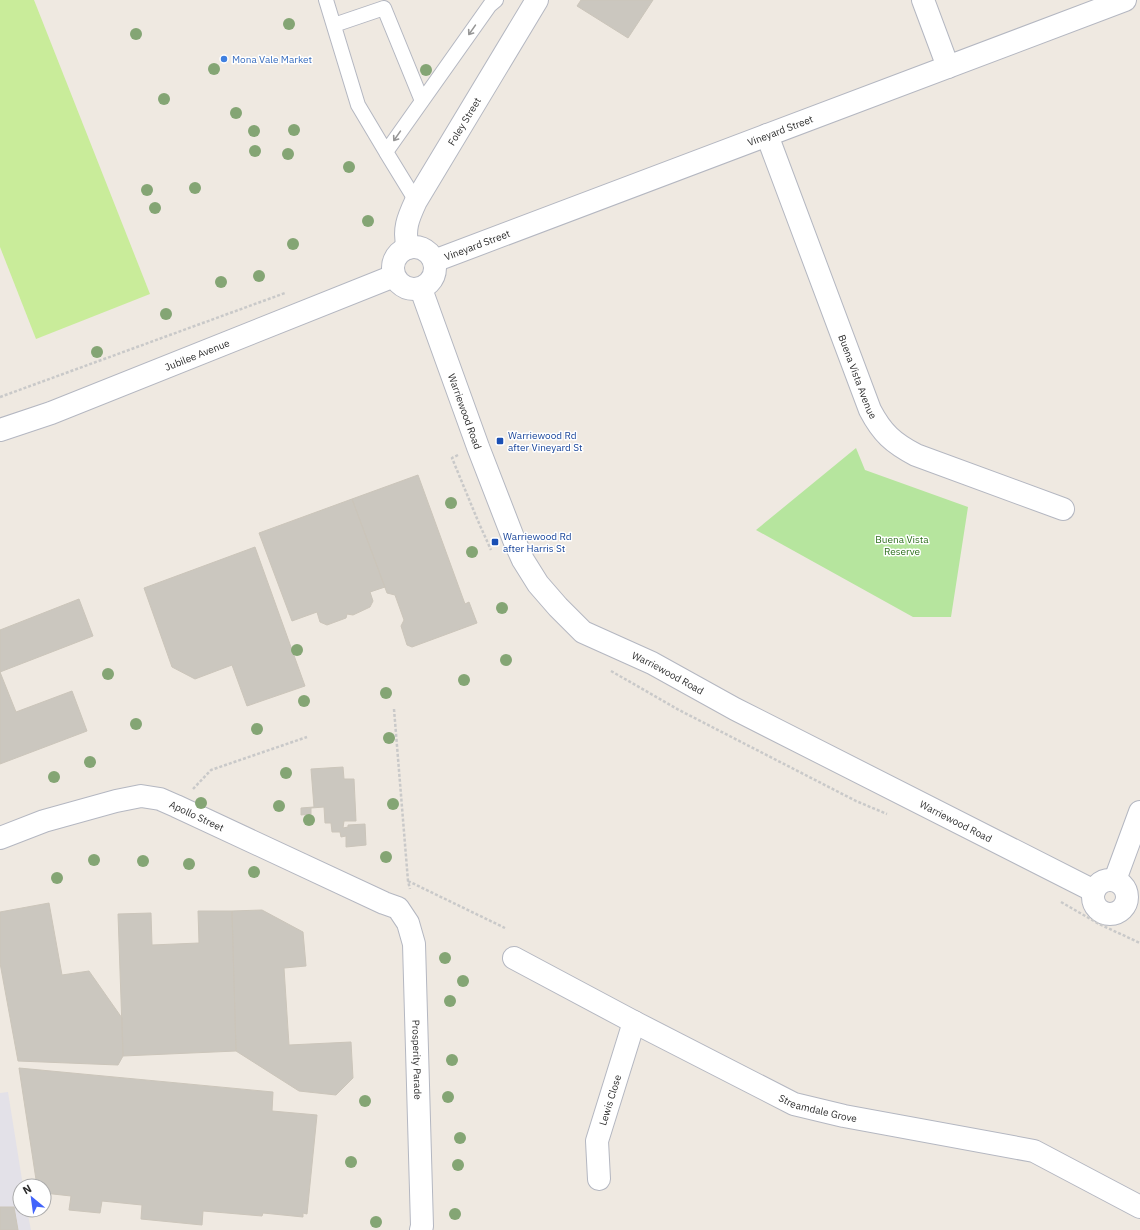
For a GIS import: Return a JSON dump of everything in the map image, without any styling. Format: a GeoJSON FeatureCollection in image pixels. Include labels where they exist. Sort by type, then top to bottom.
{"type":"FeatureCollection","features":[{"type":"Feature","properties":{"kind":"street","name":"Foley Street"},"geometry":{"type":"LineString","coordinates":[[408,248],[405,239],[406,228],[409,215],[416,201],[537,0]]}},
{"type":"Feature","properties":{"kind":"street"},"geometry":{"type":"LineString","coordinates":[[924,0],[948,68]]}},
{"type":"Feature","properties":{"kind":"street","name":"Vineyard Street"},"geometry":{"type":"LineString","coordinates":[[434,261],[1126,0]]}},
{"type":"Feature","properties":{"kind":"street","name":"Buena Vista Avenue"},"geometry":{"type":"LineString","coordinates":[[767,135],[870,410],[880,427],[898,445],[916,455],[1063,509]]}},
{"type":"Feature","properties":{"kind":"street"},"geometry":{"type":"LineString","coordinates":[[416,247],[424,249],[430,254],[434,261],[436,269],[434,278],[428,285],[421,289],[413,290],[405,288],[398,283],[394,276],[394,259],[400,252],[408,248],[416,247]]}},
{"type":"Feature","properties":{"kind":"street","name":"Jubilee Avenue"},"geometry":{"type":"LineString","coordinates":[[0,430],[51,412],[394,276]]}},
{"type":"Feature","properties":{"kind":"street","name":"Warriewood Road"},"geometry":{"type":"LineString","coordinates":[[421,289],[484,461],[523,560],[538,584],[583,632],[652,663],[735,709],[1094,891]]}},
{"type":"Feature","properties":{"kind":"street","name":"Apollo Street"},"geometry":{"type":"LineString","coordinates":[[0,838],[44,821],[116,800],[141,796],[160,799],[384,903]]}},
{"type":"Feature","properties":{"kind":"street"},"geometry":{"type":"LineString","coordinates":[[1115,880],[1140,812]]}},
{"type":"Feature","properties":{"kind":"street"},"geometry":{"type":"LineString","coordinates":[[1105,880],[1115,880],[1125,887],[1128,899],[1133,908],[1122,909],[1112,914],[1101,912],[1094,902],[1094,891],[1096,886],[1105,880]]}},
{"type":"Feature","properties":{"kind":"street","name":"Prosperity Parade"},"geometry":{"type":"LineString","coordinates":[[384,903],[398,908],[408,923],[414,944],[421,1230]]}},
{"type":"Feature","properties":{"kind":"street","name":"Streamdale Grove"},"geometry":{"type":"LineString","coordinates":[[514,958],[634,1022],[794,1104],[844,1116],[1034,1151],[1140,1207]]}},
{"type":"Feature","properties":{"kind":"street","name":"Lewis Close"},"geometry":{"type":"LineString","coordinates":[[599,1179],[597,1141],[634,1022]]}},
{"type":"Feature","properties":{"kind":"lane"},"geometry":{"type":"LineString","coordinates":[[326,0],[358,105],[416,201]]}},
{"type":"Feature","properties":{"kind":"lane"},"geometry":{"type":"LineString","coordinates":[[386,152],[490,5],[496,0]]}},
{"type":"Feature","properties":{"kind":"lane"},"geometry":{"type":"LineString","coordinates":[[334,26],[384,8],[422,101]]}},
{"type":"Feature","properties":{"kind":"path"},"geometry":{"type":"LineString","coordinates":[[0,397],[289,291]]}},
{"type":"Feature","properties":{"kind":"path"},"geometry":{"type":"LineString","coordinates":[[394,708],[408,881],[505,928]]}},
{"type":"Feature","properties":{"kind":"path"},"geometry":{"type":"LineString","coordinates":[[176,806],[211,770],[307,737]]}},
{"type":"Feature","properties":{"kind":"shaded area"},"geometry":{"type":"Polygon","coordinates":[[[8,1092],[22,1178],[12,1178],[12,1218],[29,1218],[31,1230],[0,1230],[0,1093],[8,1092]]]}},
{"type":"Feature","properties":{"kind":"green space"},"geometry":{"type":"Polygon","coordinates":[[[0,0],[34,0],[150,294],[36,339],[0,247],[0,0]]]}},
{"type":"Feature","properties":{"kind":"green space","name":"Buena Vista Reserve"},"geometry":{"type":"Polygon","coordinates":[[[856,448],[865,470],[968,507],[951,617],[913,617],[756,530],[856,448]]]}},
{"type":"Feature","properties":{"kind":"building"},"geometry":{"type":"Polygon","coordinates":[[[581,0],[653,0],[628,38],[577,6],[581,0]]]}},
{"type":"Feature","properties":{"kind":"building"},"geometry":{"type":"Polygon","coordinates":[[[418,475],[465,604],[469,602],[477,623],[412,647],[407,645],[401,626],[404,620],[395,595],[387,593],[352,499],[418,475]]]}},
{"type":"Feature","properties":{"kind":"building"},"geometry":{"type":"Polygon","coordinates":[[[352,499],[385,587],[370,592],[373,601],[370,607],[353,615],[347,614],[346,618],[327,625],[320,622],[317,612],[292,621],[259,533],[352,499]]]}},
{"type":"Feature","properties":{"kind":"building"},"geometry":{"type":"Polygon","coordinates":[[[255,547],[305,686],[247,706],[232,665],[195,679],[172,667],[144,588],[255,547]]]}},
{"type":"Feature","properties":{"kind":"building"},"geometry":{"type":"Polygon","coordinates":[[[79,599],[93,636],[0,672],[0,630],[79,599]]]}},
{"type":"Feature","properties":{"kind":"building"},"geometry":{"type":"Polygon","coordinates":[[[0,672],[16,712],[72,691],[87,731],[0,764],[0,672]]]}},
{"type":"Feature","properties":{"kind":"building"},"geometry":{"type":"Polygon","coordinates":[[[343,767],[344,779],[354,779],[356,821],[344,821],[343,828],[348,827],[348,825],[365,824],[366,845],[346,847],[346,836],[341,837],[340,832],[332,832],[331,823],[325,823],[324,807],[311,808],[311,814],[301,815],[301,808],[314,807],[311,769],[343,767]]]}},
{"type":"Feature","properties":{"kind":"building"},"geometry":{"type":"Polygon","coordinates":[[[49,903],[62,975],[89,971],[122,1018],[123,1056],[118,1065],[18,1061],[0,963],[0,912],[49,903]]]}},
{"type":"Feature","properties":{"kind":"building"},"geometry":{"type":"Polygon","coordinates":[[[262,910],[303,932],[306,966],[284,968],[289,1045],[351,1042],[353,1078],[336,1095],[299,1091],[236,1051],[232,911],[262,910]]]}},
{"type":"Feature","properties":{"kind":"building"},"geometry":{"type":"Polygon","coordinates":[[[198,911],[232,911],[236,1051],[123,1056],[118,914],[151,913],[152,945],[199,943],[198,911]]]}},
{"type":"Feature","properties":{"kind":"building"},"geometry":{"type":"Polygon","coordinates":[[[19,1068],[273,1092],[272,1111],[317,1115],[307,1214],[303,1213],[303,1217],[263,1213],[262,1216],[203,1211],[202,1225],[141,1219],[142,1205],[102,1201],[100,1213],[69,1210],[71,1196],[52,1194],[52,1178],[36,1178],[19,1068]]]}},
{"type":"Feature","properties":{"kind":"building"},"geometry":{"type":"Polygon","coordinates":[[[0,1207],[12,1207],[12,1218],[16,1218],[18,1230],[0,1230],[0,1207]]]}},
{"type":"Feature","properties":{"kind":"place","name":"Mona Vale Market"},"geometry":{"type":"Point","coordinates":[224,59]}},
{"type":"Feature","properties":{"kind":"place","name":"Warriewood Rd after Vineyard St"},"geometry":{"type":"Point","coordinates":[500,441]}},
{"type":"Feature","properties":{"kind":"place","name":"Warriewood Rd after Harris St"},"geometry":{"type":"Point","coordinates":[495,542]}}]}
